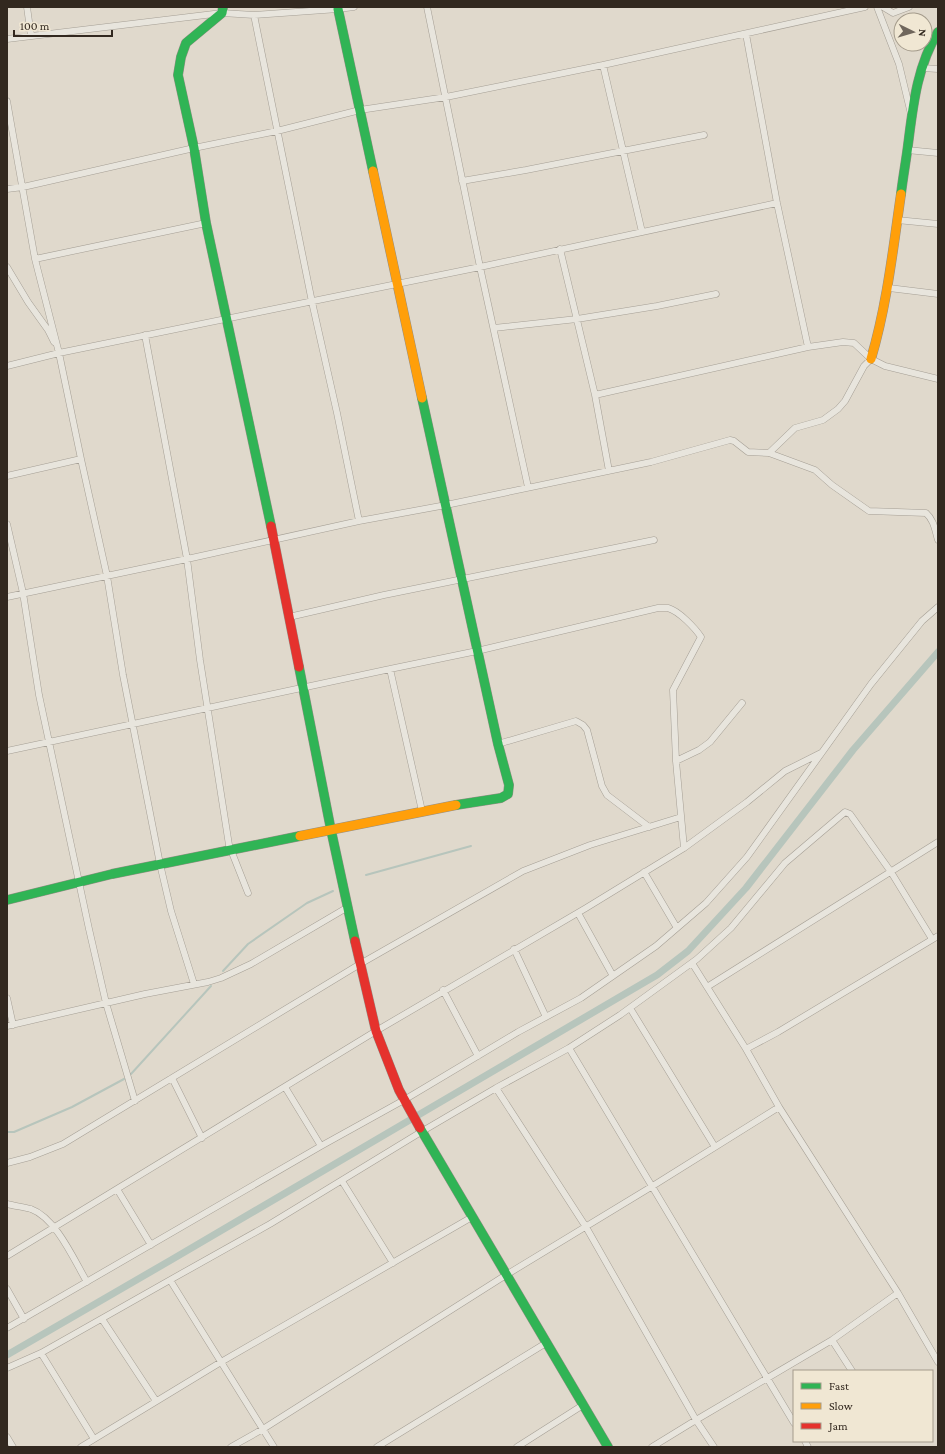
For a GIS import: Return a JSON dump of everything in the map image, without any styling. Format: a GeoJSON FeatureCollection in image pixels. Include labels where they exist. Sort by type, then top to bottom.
{"type":"FeatureCollection","features":[{"type":"Feature","properties":{"kind":"street"},"geometry":{"type":"LineString","coordinates":[[27,7],[31,36]]}},
{"type":"Feature","properties":{"kind":"street"},"geometry":{"type":"LineString","coordinates":[[7,39],[222,10],[254,15],[354,7]]}},
{"type":"Feature","properties":{"kind":"street"},"geometry":{"type":"LineString","coordinates":[[427,7],[480,267],[528,487]]}},
{"type":"Feature","properties":{"kind":"street"},"geometry":{"type":"LineString","coordinates":[[7,189],[23,187],[194,148],[277,131],[360,110],[446,96],[603,65],[865,7]]}},
{"type":"Feature","properties":{"kind":"street"},"geometry":{"type":"LineString","coordinates":[[876,7],[899,64],[912,118]]}},
{"type":"Feature","properties":{"kind":"street"},"geometry":{"type":"LineString","coordinates":[[883,7],[893,13],[909,7]]}},
{"type":"Feature","properties":{"kind":"street"},"geometry":{"type":"LineString","coordinates":[[7,900],[160,864],[422,811],[501,798],[508,794],[509,785],[498,744],[461,579],[338,9]]}},
{"type":"Feature","properties":{"kind":"street"},"geometry":{"type":"LineString","coordinates":[[222,10],[186,43],[181,57],[178,75],[194,148],[206,223],[274,539],[348,907],[376,1031],[406,1104],[419,1128],[608,1447]]}},
{"type":"Feature","properties":{"kind":"street"},"geometry":{"type":"LineString","coordinates":[[254,15],[312,302],[359,521]]}},
{"type":"Feature","properties":{"kind":"street"},"geometry":{"type":"LineString","coordinates":[[769,453],[795,428],[823,420],[838,409],[845,401],[864,366],[871,359],[878,340],[888,288],[907,150],[922,68],[932,41],[938,32]]}},
{"type":"Feature","properties":{"kind":"street"},"geometry":{"type":"LineString","coordinates":[[746,34],[777,203],[808,347]]}},
{"type":"Feature","properties":{"kind":"street"},"geometry":{"type":"LineString","coordinates":[[603,65],[642,232]]}},
{"type":"Feature","properties":{"kind":"street"},"geometry":{"type":"LineString","coordinates":[[922,68],[938,69]]}},
{"type":"Feature","properties":{"kind":"street"},"geometry":{"type":"LineString","coordinates":[[7,101],[35,259],[59,353],[107,576],[133,724],[160,864],[171,911],[194,984]]}},
{"type":"Feature","properties":{"kind":"street"},"geometry":{"type":"LineString","coordinates":[[462,181],[704,134]]}},
{"type":"Feature","properties":{"kind":"street"},"geometry":{"type":"LineString","coordinates":[[907,150],[938,153]]}},
{"type":"Feature","properties":{"kind":"street"},"geometry":{"type":"LineString","coordinates":[[7,366],[59,353],[480,267],[777,203]]}},
{"type":"Feature","properties":{"kind":"street"},"geometry":{"type":"LineString","coordinates":[[897,220],[938,224]]}},
{"type":"Feature","properties":{"kind":"street"},"geometry":{"type":"LineString","coordinates":[[35,259],[206,223]]}},
{"type":"Feature","properties":{"kind":"street"},"geometry":{"type":"LineString","coordinates":[[560,249],[595,395],[609,470]]}},
{"type":"Feature","properties":{"kind":"street"},"geometry":{"type":"LineString","coordinates":[[7,267],[28,302],[48,330],[59,353]]}},
{"type":"Feature","properties":{"kind":"street"},"geometry":{"type":"LineString","coordinates":[[888,288],[938,294]]}},
{"type":"Feature","properties":{"kind":"street"},"geometry":{"type":"LineString","coordinates":[[494,328],[577,319],[657,306],[716,294]]}},
{"type":"Feature","properties":{"kind":"street"},"geometry":{"type":"LineString","coordinates":[[145,336],[187,559],[230,851],[248,893]]}},
{"type":"Feature","properties":{"kind":"street"},"geometry":{"type":"LineString","coordinates":[[595,395],[808,347],[849,342],[854,343],[871,359],[893,368],[938,379]]}},
{"type":"Feature","properties":{"kind":"street"},"geometry":{"type":"LineString","coordinates":[[7,597],[359,521],[446,505],[651,462],[730,440],[734,441],[748,452],[769,453],[814,470],[832,485],[869,511],[926,513],[934,524],[938,540]]}},
{"type":"Feature","properties":{"kind":"street"},"geometry":{"type":"LineString","coordinates":[[7,476],[81,459]]}},
{"type":"Feature","properties":{"kind":"street"},"geometry":{"type":"LineString","coordinates":[[7,524],[23,593],[40,695],[106,1003],[135,1101]]}},
{"type":"Feature","properties":{"kind":"street"},"geometry":{"type":"LineString","coordinates":[[289,617],[461,579],[654,540]]}},
{"type":"Feature","properties":{"kind":"street"},"geometry":{"type":"LineString","coordinates":[[7,1328],[322,1146],[406,1104],[478,1056],[581,998],[656,946],[706,903],[747,857],[871,684],[922,621],[938,607]]}},
{"type":"Feature","properties":{"kind":"street"},"geometry":{"type":"LineString","coordinates":[[7,751],[477,651],[658,608],[668,608],[676,612],[696,629],[701,637],[673,690],[676,762],[684,848]]}},
{"type":"Feature","properties":{"kind":"street"},"geometry":{"type":"LineString","coordinates":[[390,669],[422,811]]}},
{"type":"Feature","properties":{"kind":"street"},"geometry":{"type":"LineString","coordinates":[[676,762],[699,750],[710,742],[742,702]]}},
{"type":"Feature","properties":{"kind":"street"},"geometry":{"type":"LineString","coordinates":[[498,744],[576,721],[583,725],[587,730],[602,786],[607,794],[649,826]]}},
{"type":"Feature","properties":{"kind":"street"},"geometry":{"type":"LineString","coordinates":[[7,1256],[443,990],[578,913],[684,848],[747,802],[785,771],[823,752]]}},
{"type":"Feature","properties":{"kind":"street"},"geometry":{"type":"LineString","coordinates":[[7,1368],[41,1353],[270,1224],[342,1181],[419,1128],[569,1048],[630,1008],[692,963],[730,928],[785,863],[846,812],[850,814],[891,872],[932,939]]}},
{"type":"Feature","properties":{"kind":"street"},"geometry":{"type":"LineString","coordinates":[[7,1163],[30,1157],[63,1144],[360,964],[524,871],[590,845],[680,817]]}},
{"type":"Feature","properties":{"kind":"street"},"geometry":{"type":"LineString","coordinates":[[707,987],[938,842]]}},
{"type":"Feature","properties":{"kind":"street"},"geometry":{"type":"LineString","coordinates":[[644,872],[678,928]]}},
{"type":"Feature","properties":{"kind":"street"},"geometry":{"type":"LineString","coordinates":[[7,998],[10,1026],[221,978],[251,964],[348,907]]}},
{"type":"Feature","properties":{"kind":"street"},"geometry":{"type":"LineString","coordinates":[[578,913],[613,976]]}},
{"type":"Feature","properties":{"kind":"street"},"geometry":{"type":"LineString","coordinates":[[746,1049],[778,1032],[938,936]]}},
{"type":"Feature","properties":{"kind":"street"},"geometry":{"type":"LineString","coordinates":[[514,949],[546,1017]]}},
{"type":"Feature","properties":{"kind":"street"},"geometry":{"type":"LineString","coordinates":[[692,963],[746,1049],[779,1107],[898,1294],[938,1362]]}},
{"type":"Feature","properties":{"kind":"street"},"geometry":{"type":"LineString","coordinates":[[443,990],[478,1056]]}},
{"type":"Feature","properties":{"kind":"street"},"geometry":{"type":"LineString","coordinates":[[630,1008],[715,1147]]}},
{"type":"Feature","properties":{"kind":"street"},"geometry":{"type":"LineString","coordinates":[[569,1048],[651,1187],[793,1421]]}},
{"type":"Feature","properties":{"kind":"street"},"geometry":{"type":"LineString","coordinates":[[172,1078],[202,1138]]}},
{"type":"Feature","properties":{"kind":"street"},"geometry":{"type":"LineString","coordinates":[[285,1087],[322,1146]]}},
{"type":"Feature","properties":{"kind":"street"},"geometry":{"type":"LineString","coordinates":[[496,1088],[586,1227],[696,1420],[714,1447]]}},
{"type":"Feature","properties":{"kind":"street"},"geometry":{"type":"LineString","coordinates":[[231,1447],[779,1107]]}},
{"type":"Feature","properties":{"kind":"street"},"geometry":{"type":"LineString","coordinates":[[342,1181],[393,1263]]}},
{"type":"Feature","properties":{"kind":"street"},"geometry":{"type":"LineString","coordinates":[[117,1189],[151,1245]]}},
{"type":"Feature","properties":{"kind":"street"},"geometry":{"type":"LineString","coordinates":[[7,1204],[32,1210],[45,1217],[55,1227],[87,1282]]}},
{"type":"Feature","properties":{"kind":"street"},"geometry":{"type":"LineString","coordinates":[[81,1447],[221,1362],[472,1217]]}},
{"type":"Feature","properties":{"kind":"street"},"geometry":{"type":"LineString","coordinates":[[170,1280],[274,1447]]}},
{"type":"Feature","properties":{"kind":"street"},"geometry":{"type":"LineString","coordinates":[[7,1289],[24,1319]]}},
{"type":"Feature","properties":{"kind":"street"},"geometry":{"type":"LineString","coordinates":[[652,1447],[832,1340],[898,1294]]}},
{"type":"Feature","properties":{"kind":"street"},"geometry":{"type":"LineString","coordinates":[[102,1318],[156,1401]]}},
{"type":"Feature","properties":{"kind":"street"},"geometry":{"type":"LineString","coordinates":[[832,1340],[851,1370]]}},
{"type":"Feature","properties":{"kind":"street"},"geometry":{"type":"LineString","coordinates":[[377,1447],[546,1343]]}},
{"type":"Feature","properties":{"kind":"street"},"geometry":{"type":"LineString","coordinates":[[41,1353],[94,1439]]}},
{"type":"Feature","properties":{"kind":"street"},"geometry":{"type":"LineString","coordinates":[[517,1447],[583,1405]]}},
{"type":"Feature","properties":{"kind":"street"},"geometry":{"type":"LineString","coordinates":[[7,1437],[13,1447]]}},
{"type":"Feature","properties":{"kind":"waterway"},"geometry":{"type":"LineString","coordinates":[[7,1355],[657,975],[688,951],[746,888],[853,750],[938,652]]}},
{"type":"Feature","properties":{"kind":"waterway"},"geometry":{"type":"LineString","coordinates":[[366,875],[471,846]]}},
{"type":"Feature","properties":{"kind":"waterway"},"geometry":{"type":"LineString","coordinates":[[223,971],[248,944],[307,903],[333,891]]}},
{"type":"Feature","properties":{"kind":"waterway"},"geometry":{"type":"LineString","coordinates":[[131,1074],[211,986]]}},
{"type":"Feature","properties":{"kind":"waterway"},"geometry":{"type":"LineString","coordinates":[[7,1132],[14,1132],[72,1107],[124,1079]]}},
{"type":"Feature","properties":{"kind":"traffic: fast"},"geometry":{"type":"LineString","coordinates":[[223,7],[222,13],[186,43],[181,57],[178,75],[194,148],[206,223],[271,526]]}},
{"type":"Feature","properties":{"kind":"traffic: fast"},"geometry":{"type":"LineString","coordinates":[[338,9],[373,171]]}},
{"type":"Feature","properties":{"kind":"traffic: fast"},"geometry":{"type":"LineString","coordinates":[[901,194],[917,87],[925,59],[938,32]]}},
{"type":"Feature","properties":{"kind":"traffic: fast"},"geometry":{"type":"LineString","coordinates":[[422,398],[498,744],[509,785],[508,794],[501,798],[456,805]]}},
{"type":"Feature","properties":{"kind":"traffic: fast"},"geometry":{"type":"LineString","coordinates":[[299,667],[331,830],[355,941]]}},
{"type":"Feature","properties":{"kind":"traffic: fast"},"geometry":{"type":"LineString","coordinates":[[7,900],[112,874],[300,836]]}},
{"type":"Feature","properties":{"kind":"traffic: fast"},"geometry":{"type":"LineString","coordinates":[[420,1128],[608,1447]]}},
{"type":"Feature","properties":{"kind":"traffic: slow"},"geometry":{"type":"LineString","coordinates":[[373,171],[422,398]]}},
{"type":"Feature","properties":{"kind":"traffic: slow"},"geometry":{"type":"LineString","coordinates":[[871,359],[877,339],[885,298],[901,194]]}},
{"type":"Feature","properties":{"kind":"traffic: slow"},"geometry":{"type":"LineString","coordinates":[[300,836],[456,805]]}},
{"type":"Feature","properties":{"kind":"traffic: jam"},"geometry":{"type":"LineString","coordinates":[[271,526],[299,667]]}},
{"type":"Feature","properties":{"kind":"traffic: jam"},"geometry":{"type":"LineString","coordinates":[[355,941],[376,1031],[399,1090],[420,1128]]}}]}
